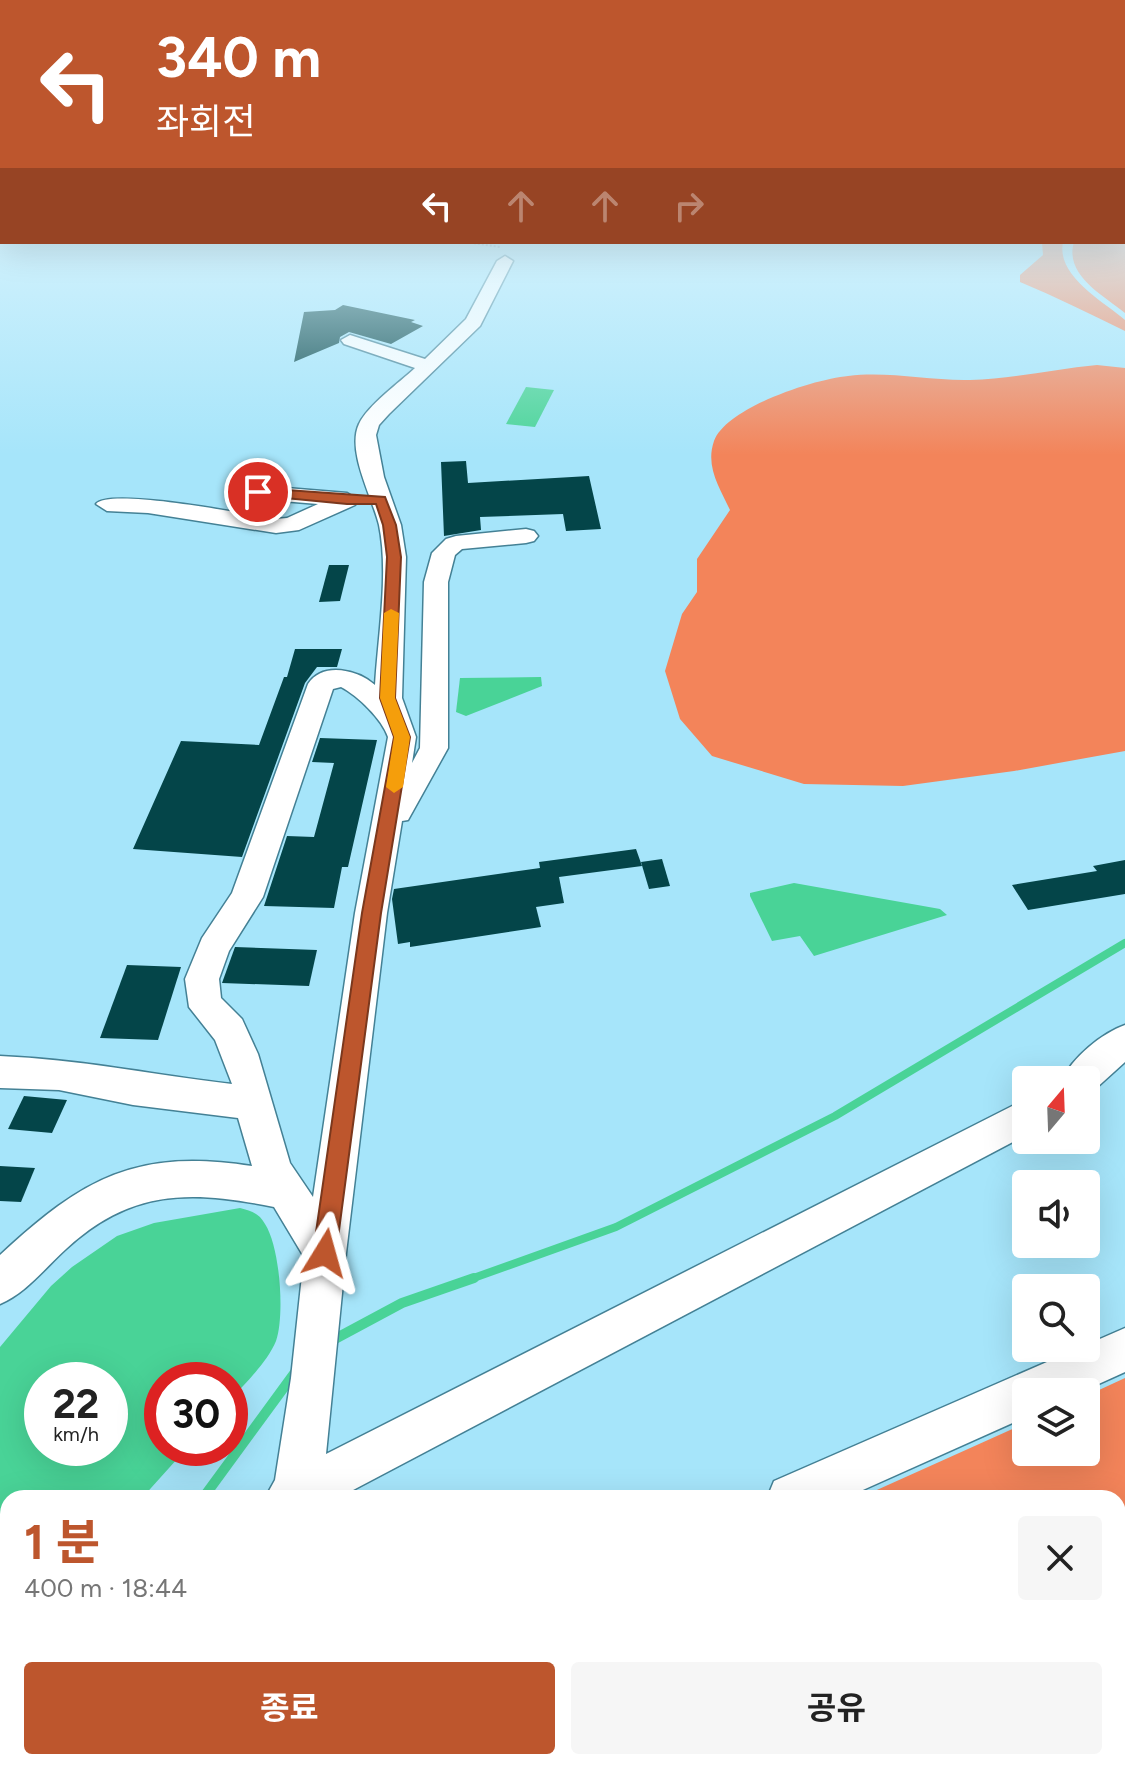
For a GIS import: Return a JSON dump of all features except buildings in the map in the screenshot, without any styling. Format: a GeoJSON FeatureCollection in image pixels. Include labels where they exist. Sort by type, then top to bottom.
{"type":"FeatureCollection","features":[{"type":"Feature","properties":{"kind":"street"},"geometry":{"type":"LineString","coordinates":[[294,1490],[315,1360],[325,1253],[371,913],[402,737],[388,698],[394,557],[390,525],[373,477],[366,435],[369,424],[474,322],[490,290]]}},
{"type":"Feature","properties":{"kind":"street"},"geometry":{"type":"LineString","coordinates":[[350,340],[428,366]]}},
{"type":"Feature","properties":{"kind":"street"},"geometry":{"type":"LineString","coordinates":[[243,486],[258,492],[291,497],[381,500]]}},
{"type":"Feature","properties":{"kind":"street"},"geometry":{"type":"LineString","coordinates":[[107,504],[148,506],[259,526],[276,526],[291,525],[347,500]]}},
{"type":"Feature","properties":{"kind":"street"},"geometry":{"type":"LineString","coordinates":[[384,845],[401,803],[429,761],[434,748],[436,582],[444,553],[454,544],[464,541],[526,536]]}},
{"type":"Feature","properties":{"kind":"street"},"geometry":{"type":"LineString","coordinates":[[325,1253],[273,1171],[252,1103],[250,1082],[229,1030],[214,1015],[203,997],[206,962],[247,897],[321,684],[337,678],[354,680],[398,726]]}},
{"type":"Feature","properties":{"kind":"street"},"geometry":{"type":"LineString","coordinates":[[1096,1066],[1125,1040]]}},
{"type":"Feature","properties":{"kind":"street"},"geometry":{"type":"LineString","coordinates":[[0,1072],[59,1074],[133,1089],[252,1103]]}},
{"type":"Feature","properties":{"kind":"street"},"geometry":{"type":"LineString","coordinates":[[303,1490],[1012,1123]]}},
{"type":"Feature","properties":{"kind":"street"},"geometry":{"type":"LineString","coordinates":[[0,1283],[67,1223],[116,1191],[157,1182],[211,1181],[285,1191]]}},
{"type":"Feature","properties":{"kind":"street"},"geometry":{"type":"LineString","coordinates":[[1062,1378],[1125,1350]]}},
{"type":"Feature","properties":{"kind":"street"},"geometry":{"type":"LineString","coordinates":[[809,1490],[1012,1400]]}},
{"type":"Feature","properties":{"kind":"shaded area"},"geometry":{"type":"Polygon","coordinates":[[[1037,290],[1086,290],[1125,320],[1125,331],[1037,290]]]}},
{"type":"Feature","properties":{"kind":"shaded area"},"geometry":{"type":"Polygon","coordinates":[[[1125,290],[1125,313],[1097,291],[1125,290]]]}},
{"type":"Feature","properties":{"kind":"shaded area"},"geometry":{"type":"Polygon","coordinates":[[[1097,365],[1125,368],[1125,751],[1014,771],[903,786],[804,784],[712,756],[680,719],[665,671],[682,614],[697,592],[697,559],[730,510],[711,460],[714,441],[722,429],[753,406],[833,378],[879,375],[986,379],[1097,365]]]}},
{"type":"Feature","properties":{"kind":"shaded area"},"geometry":{"type":"Polygon","coordinates":[[[526,387],[554,390],[535,427],[506,424],[526,387]]]}},
{"type":"Feature","properties":{"kind":"shaded area"},"geometry":{"type":"Polygon","coordinates":[[[541,677],[542,686],[466,716],[456,712],[460,678],[541,677]]]}},
{"type":"Feature","properties":{"kind":"shaded area"},"geometry":{"type":"Polygon","coordinates":[[[794,883],[940,909],[947,915],[814,956],[800,936],[772,941],[750,896],[750,893],[794,883]]]}},
{"type":"Feature","properties":{"kind":"shaded area"},"geometry":{"type":"Polygon","coordinates":[[[240,1208],[260,1217],[270,1235],[280,1281],[279,1329],[272,1349],[248,1381],[248,1362],[144,1362],[144,1466],[171,1466],[149,1490],[0,1490],[0,1347],[51,1286],[72,1267],[117,1236],[154,1223],[240,1208]]]}},
{"type":"Feature","properties":{"kind":"shaded area"},"geometry":{"type":"Polygon","coordinates":[[[1125,1378],[1125,1490],[877,1490],[1012,1429],[1012,1466],[1100,1466],[1100,1390],[1125,1378]]]}},
{"type":"Feature","properties":{"kind":"waterway"},"geometry":{"type":"LineString","coordinates":[[468,1280],[616,1227],[835,1116],[1125,943]]}},
{"type":"Feature","properties":{"kind":"waterway"},"geometry":{"type":"LineString","coordinates":[[333,1340],[402,1303],[474,1278]]}},
{"type":"Feature","properties":{"kind":"waterway"},"geometry":{"type":"LineString","coordinates":[[209,1490],[296,1371]]}},
{"type":"Feature","properties":{"kind":"slow traffic"},"geometry":{"type":"LineString","coordinates":[[391,613],[388,698],[402,737],[394,787]]}},
{"type":"Feature","properties":{"kind":"route"},"geometry":{"type":"LineString","coordinates":[[258,492],[291,497],[381,500],[390,525],[394,557],[388,698],[402,737],[371,913],[325,1253]]}}]}
